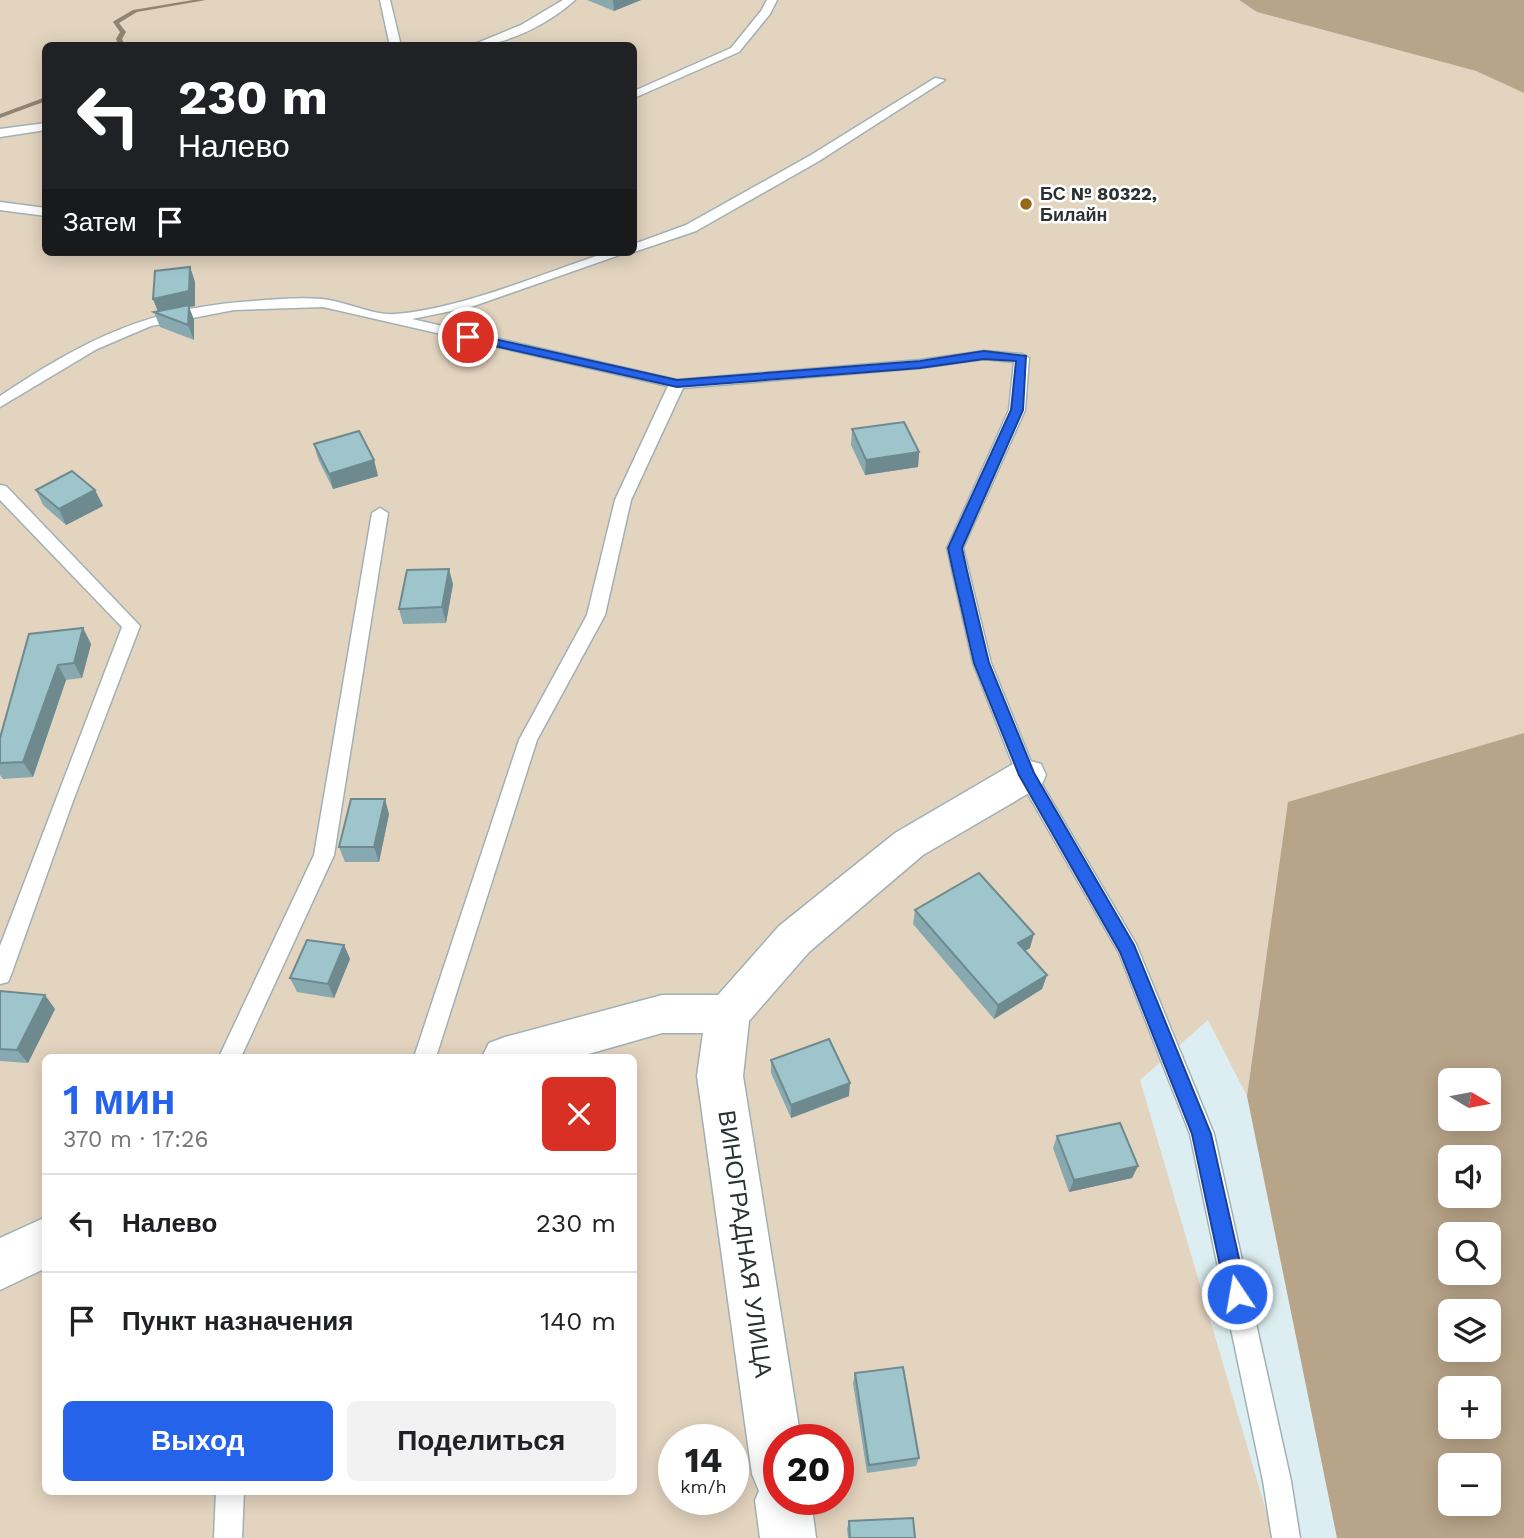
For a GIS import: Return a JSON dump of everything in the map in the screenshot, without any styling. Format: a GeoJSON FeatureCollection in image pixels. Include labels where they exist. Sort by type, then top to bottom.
{"type":"FeatureCollection","features":[{"type":"Feature","properties":{"kind":"street"},"geometry":{"type":"LineString","coordinates":[[516,1054],[663,1014],[728,1014],[794,939],[909,844],[1027,775]]}},
{"type":"Feature","properties":{"kind":"street","name":"ВИНОГРАДНАЯ УЛИЦА"},"geometry":{"type":"LineString","coordinates":[[728,1014],[720,1076],[772,1424]]}},
{"type":"Feature","properties":{"kind":"street"},"geometry":{"type":"LineString","coordinates":[[0,1265],[42,1243]]}},
{"type":"Feature","properties":{"kind":"street"},"geometry":{"type":"LineString","coordinates":[[785,1515],[788,1538]]}},
{"type":"Feature","properties":{"kind":"lane"},"geometry":{"type":"LineString","coordinates":[[385,0],[395,42]]}},
{"type":"Feature","properties":{"kind":"lane"},"geometry":{"type":"LineString","coordinates":[[489,42],[528,27],[570,0]]}},
{"type":"Feature","properties":{"kind":"lane"},"geometry":{"type":"LineString","coordinates":[[637,94],[735,50],[766,12],[772,0]]}},
{"type":"Feature","properties":{"kind":"lane"},"geometry":{"type":"LineString","coordinates":[[637,247],[691,229],[815,158],[939,80]]}},
{"type":"Feature","properties":{"kind":"lane"},"geometry":{"type":"LineString","coordinates":[[0,133],[42,127]]}},
{"type":"Feature","properties":{"kind":"lane"},"geometry":{"type":"LineString","coordinates":[[0,206],[42,211]]}},
{"type":"Feature","properties":{"kind":"lane"},"geometry":{"type":"LineString","coordinates":[[390,319],[466,304],[609,256]]}},
{"type":"Feature","properties":{"kind":"lane"},"geometry":{"type":"LineString","coordinates":[[0,403],[94,345],[155,321],[217,308],[297,303],[323,303],[677,384],[920,364],[984,355],[1022,358],[1017,410],[955,548],[982,663],[1027,775],[1128,950],[1202,1134],[1277,1481],[1286,1538]]}},
{"type":"Feature","properties":{"kind":"lane"},"geometry":{"type":"LineString","coordinates":[[426,1054],[528,740],[596,615],[623,500],[677,384]]}},
{"type":"Feature","properties":{"kind":"lane"},"geometry":{"type":"LineString","coordinates":[[0,490],[131,626],[0,975]]}},
{"type":"Feature","properties":{"kind":"lane"},"geometry":{"type":"LineString","coordinates":[[231,1054],[324,855],[380,513]]}},
{"type":"Feature","properties":{"kind":"lane"},"geometry":{"type":"LineString","coordinates":[[229,1538],[230,1495]]}},
{"type":"Feature","properties":{"kind":"shaded area"},"geometry":{"type":"Polygon","coordinates":[[[0,0],[1239,0],[1257,12],[1476,71],[1524,93],[1524,747],[1264,972],[1247,1096],[1208,1020],[1140,1080],[1274,1538],[0,1538],[0,0]]]}},
{"type":"Feature","properties":{"kind":"shaded area"},"geometry":{"type":"Polygon","coordinates":[[[1239,0],[1524,0],[1524,93],[1476,71],[1257,12],[1239,0]]]}},
{"type":"Feature","properties":{"kind":"shaded area"},"geometry":{"type":"Polygon","coordinates":[[[1524,733],[1524,1538],[1337,1538],[1247,1096],[1288,802],[1524,733]]]}},
{"type":"Feature","properties":{"kind":"building"},"geometry":{"type":"Polygon","coordinates":[[[190,267],[189,291],[153,299],[155,271],[190,267]]]}},
{"type":"Feature","properties":{"kind":"building"},"geometry":{"type":"Polygon","coordinates":[[[189,305],[188,325],[154,312],[189,305]]]}},
{"type":"Feature","properties":{"kind":"building"},"geometry":{"type":"Polygon","coordinates":[[[904,422],[919,452],[866,460],[852,429],[904,422]]]}},
{"type":"Feature","properties":{"kind":"building"},"geometry":{"type":"Polygon","coordinates":[[[359,431],[374,460],[329,474],[314,444],[359,431]]]}},
{"type":"Feature","properties":{"kind":"building"},"geometry":{"type":"Polygon","coordinates":[[[72,471],[95,490],[59,509],[36,490],[72,471]]]}},
{"type":"Feature","properties":{"kind":"building"},"geometry":{"type":"Polygon","coordinates":[[[449,569],[442,607],[399,609],[407,570],[449,569]]]}},
{"type":"Feature","properties":{"kind":"building"},"geometry":{"type":"Polygon","coordinates":[[[83,628],[74,663],[58,665],[23,762],[0,763],[0,738],[29,634],[83,628]]]}},
{"type":"Feature","properties":{"kind":"building"},"geometry":{"type":"Polygon","coordinates":[[[351,799],[385,799],[374,847],[339,847],[351,799]]]}},
{"type":"Feature","properties":{"kind":"building"},"geometry":{"type":"Polygon","coordinates":[[[979,873],[1034,934],[1018,943],[1047,975],[998,1005],[915,910],[979,873]]]}},
{"type":"Feature","properties":{"kind":"building"},"geometry":{"type":"Polygon","coordinates":[[[307,940],[344,945],[328,984],[290,978],[307,940]]]}},
{"type":"Feature","properties":{"kind":"building"},"geometry":{"type":"Polygon","coordinates":[[[0,991],[45,995],[17,1050],[0,1049],[0,991]]]}},
{"type":"Feature","properties":{"kind":"building"},"geometry":{"type":"Polygon","coordinates":[[[829,1039],[850,1083],[791,1105],[771,1060],[829,1039]]]}},
{"type":"Feature","properties":{"kind":"building"},"geometry":{"type":"Polygon","coordinates":[[[1120,1123],[1138,1166],[1074,1180],[1057,1136],[1120,1123]]]}},
{"type":"Feature","properties":{"kind":"building"},"geometry":{"type":"Polygon","coordinates":[[[903,1367],[919,1458],[869,1465],[855,1373],[903,1367]]]}},
{"type":"Feature","properties":{"kind":"building"},"geometry":{"type":"Polygon","coordinates":[[[913,1518],[915,1538],[850,1538],[849,1521],[913,1518]]]}},
{"type":"Feature","properties":{"kind":"waterway"},"geometry":{"type":"LineString","coordinates":[[120,42],[123,32],[116,22],[135,11],[203,0]]}},
{"type":"Feature","properties":{"kind":"waterway"},"geometry":{"type":"LineString","coordinates":[[0,116],[42,100]]}},
{"type":"Feature","properties":{"kind":"place","name":"БС № 80322, Билайн"},"geometry":{"type":"Point","coordinates":[1026,204]}},
{"type":"Feature","properties":{"kind":"route"},"geometry":{"type":"LineString","coordinates":[[468,337],[677,384],[920,364],[984,355],[1022,358],[1017,410],[955,548],[960,571],[982,663],[1027,775],[1128,950],[1202,1134],[1237,1294]]}}]}
